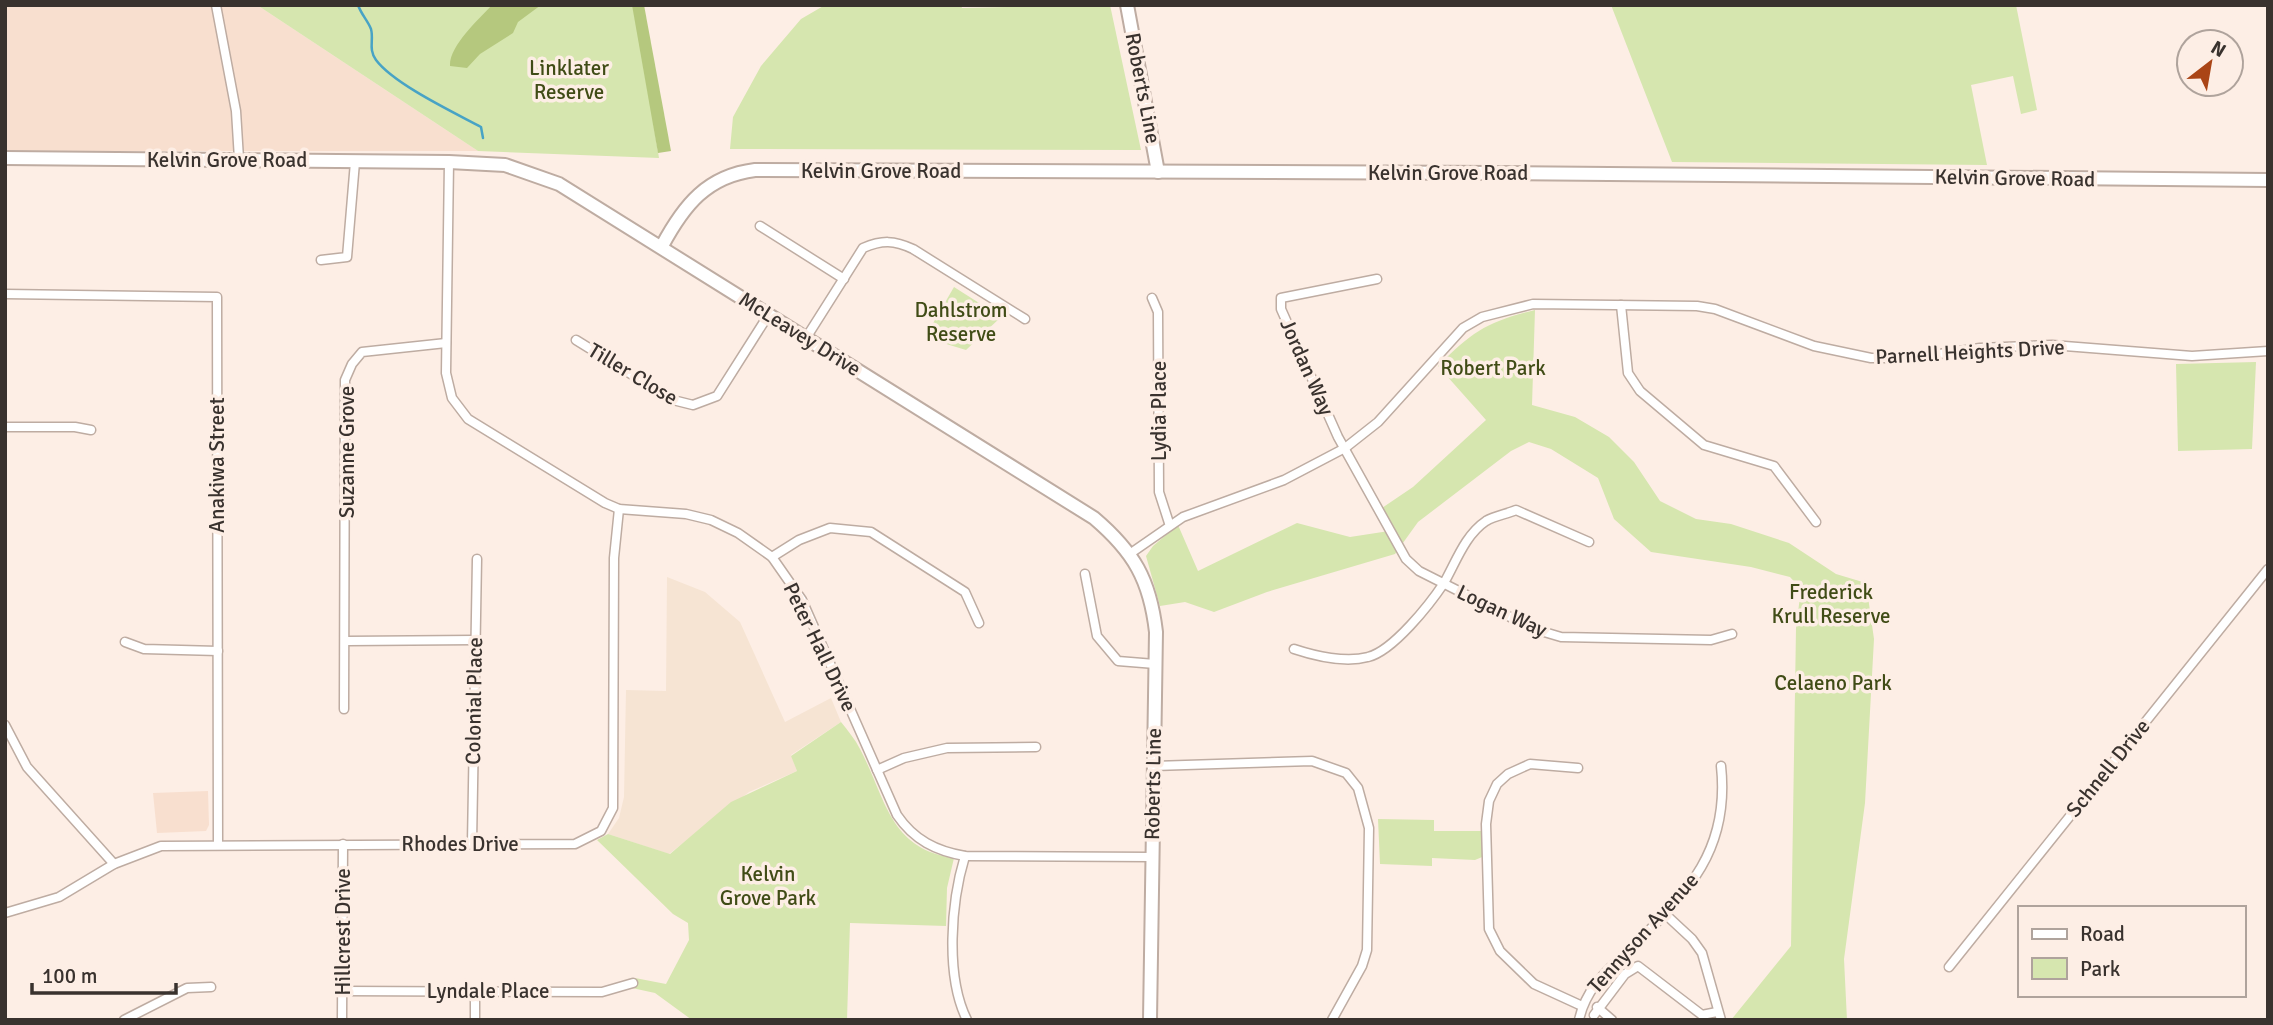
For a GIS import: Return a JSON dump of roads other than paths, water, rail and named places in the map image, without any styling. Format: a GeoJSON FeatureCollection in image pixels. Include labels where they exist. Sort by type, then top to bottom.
{"type":"FeatureCollection","features":[{"type":"Feature","properties":{"kind":"street"},"geometry":{"type":"LineString","coordinates":[[216,5],[236,111],[239,159]]}},
{"type":"Feature","properties":{"kind":"street","name":"Roberts Line"},"geometry":{"type":"LineString","coordinates":[[1127,5],[1158,172]]}},
{"type":"Feature","properties":{"kind":"street","name":"Kelvin Grove Road"},"geometry":{"type":"LineString","coordinates":[[5,158],[449,162]]}},
{"type":"Feature","properties":{"kind":"street"},"geometry":{"type":"LineString","coordinates":[[321,260],[347,257],[355,162]]}},
{"type":"Feature","properties":{"kind":"street","name":"McLeavey Drive"},"geometry":{"type":"LineString","coordinates":[[449,162],[505,165],[540,175],[662,246],[1054,491],[1094,518],[1131,553]]}},
{"type":"Feature","properties":{"kind":"street","name":"Peter Hall Drive"},"geometry":{"type":"LineString","coordinates":[[449,162],[446,343],[448,387],[458,407],[468,419],[583,491],[619,509],[686,514],[710,520],[738,533],[772,557],[802,600],[905,827],[929,845],[965,856],[1152,857]]}},
{"type":"Feature","properties":{"kind":"street","name":"Kelvin Grove Road"},"geometry":{"type":"LineString","coordinates":[[662,246],[688,205],[715,182],[733,173],[755,170],[2268,180]]}},
{"type":"Feature","properties":{"kind":"street"},"geometry":{"type":"LineString","coordinates":[[760,226],[844,279]]}},
{"type":"Feature","properties":{"kind":"street"},"geometry":{"type":"LineString","coordinates":[[806,338],[863,248],[879,241],[898,242],[1025,319]]}},
{"type":"Feature","properties":{"kind":"street","name":"Jordan Way"},"geometry":{"type":"LineString","coordinates":[[1345,448],[1280,310],[1280,298],[1377,279]]}},
{"type":"Feature","properties":{"kind":"street","name":"Anakiwa Street"},"geometry":{"type":"LineString","coordinates":[[5,294],[217,297],[218,844]]}},
{"type":"Feature","properties":{"kind":"street","name":"Lydia Place"},"geometry":{"type":"LineString","coordinates":[[1152,298],[1158,312],[1159,492],[1170,523]]}},
{"type":"Feature","properties":{"kind":"street","name":"Parnell Heights Drive"},"geometry":{"type":"LineString","coordinates":[[1131,553],[1170,523],[1284,480],[1345,448],[1378,422],[1464,328],[1482,317],[1533,304],[1662,304],[1715,309],[1823,349],[1871,358],[1912,358],[1980,348],[2052,345],[2192,356],[2268,351]]}},
{"type":"Feature","properties":{"kind":"street"},"geometry":{"type":"LineString","coordinates":[[1621,305],[1628,373],[1640,391],[1704,445],[1774,466],[1816,522]]}},
{"type":"Feature","properties":{"kind":"street","name":"Tiller Close"},"geometry":{"type":"LineString","coordinates":[[576,340],[674,400],[693,405],[717,396],[769,314]]}},
{"type":"Feature","properties":{"kind":"street","name":"Suzanne Grove"},"geometry":{"type":"LineString","coordinates":[[344,709],[347,641],[345,380],[352,364],[362,352],[446,343]]}},
{"type":"Feature","properties":{"kind":"street"},"geometry":{"type":"LineString","coordinates":[[5,427],[75,426],[91,430]]}},
{"type":"Feature","properties":{"kind":"street","name":"Logan Way"},"geometry":{"type":"LineString","coordinates":[[1345,448],[1399,549],[1419,571],[1534,629],[1561,637],[1711,640],[1732,634]]}},
{"type":"Feature","properties":{"kind":"street","name":"Rhodes Drive"},"geometry":{"type":"LineString","coordinates":[[5,913],[59,897],[114,864],[161,846],[575,844],[598,834],[608,821],[613,808],[614,558],[619,509]]}},
{"type":"Feature","properties":{"kind":"street"},"geometry":{"type":"LineString","coordinates":[[1294,649],[1316,656],[1368,657],[1399,636],[1443,583],[1473,533],[1487,520],[1516,510],[1589,542]]}},
{"type":"Feature","properties":{"kind":"street"},"geometry":{"type":"LineString","coordinates":[[772,557],[799,540],[830,528],[871,532],[965,592],[979,623]]}},
{"type":"Feature","properties":{"kind":"street","name":"Roberts Line"},"geometry":{"type":"LineString","coordinates":[[1131,553],[1153,607],[1155,664],[1150,1020]]}},
{"type":"Feature","properties":{"kind":"street","name":"Colonial Place"},"geometry":{"type":"LineString","coordinates":[[472,843],[477,559]]}},
{"type":"Feature","properties":{"kind":"street","name":"Schnell Drive"},"geometry":{"type":"LineString","coordinates":[[1949,967],[2268,569]]}},
{"type":"Feature","properties":{"kind":"street"},"geometry":{"type":"LineString","coordinates":[[1085,574],[1097,636],[1118,661],[1155,664]]}},
{"type":"Feature","properties":{"kind":"street"},"geometry":{"type":"LineString","coordinates":[[347,641],[475,640]]}},
{"type":"Feature","properties":{"kind":"street"},"geometry":{"type":"LineString","coordinates":[[125,642],[144,649],[218,651]]}},
{"type":"Feature","properties":{"kind":"street"},"geometry":{"type":"LineString","coordinates":[[5,725],[27,767],[114,864]]}},
{"type":"Feature","properties":{"kind":"street"},"geometry":{"type":"LineString","coordinates":[[877,770],[904,758],[947,748],[1036,747]]}},
{"type":"Feature","properties":{"kind":"street"},"geometry":{"type":"LineString","coordinates":[[1154,766],[1312,761],[1346,773],[1358,788],[1369,828],[1367,950],[1362,966],[1332,1020]]}},
{"type":"Feature","properties":{"kind":"street"},"geometry":{"type":"LineString","coordinates":[[1578,768],[1530,764],[1508,774],[1497,785],[1489,801],[1486,824],[1489,929],[1500,951],[1534,984],[1562,1000],[1582,1006]]}},
{"type":"Feature","properties":{"kind":"street","name":"Tennyson Avenue"},"geometry":{"type":"LineString","coordinates":[[1579,1020],[1586,996],[1614,962],[1664,913],[1712,851],[1722,817],[1721,766]]}},
{"type":"Feature","properties":{"kind":"street","name":"Hillcrest Drive"},"geometry":{"type":"LineString","coordinates":[[342,1020],[344,844]]}},
{"type":"Feature","properties":{"kind":"street"},"geometry":{"type":"LineString","coordinates":[[965,856],[953,912],[958,998],[967,1020]]}},
{"type":"Feature","properties":{"kind":"street"},"geometry":{"type":"LineString","coordinates":[[1612,1020],[1595,1011],[1625,974],[1638,966],[1702,1015],[1719,1016],[1702,953],[1692,939],[1664,913]]}},
{"type":"Feature","properties":{"kind":"street","name":"Lyndale Place"},"geometry":{"type":"LineString","coordinates":[[343,990],[602,992],[633,983]]}},
{"type":"Feature","properties":{"kind":"street"},"geometry":{"type":"LineString","coordinates":[[124,1020],[187,988],[211,987]]}},
{"type":"Feature","properties":{"kind":"street"},"geometry":{"type":"LineString","coordinates":[[475,991],[475,1020]]}},
{"type":"Feature","properties":{"kind":"waterway"},"geometry":{"type":"LineString","coordinates":[[358,5],[371,29],[376,60],[396,78],[425,97],[481,127],[483,138]]}},
{"type":"Feature","properties":{"kind":"park label","name":"Linklater Reserve"},"geometry":{"type":"Point","coordinates":[569,80]}},
{"type":"Feature","properties":{"kind":"park label","name":"Dahlstrom Reserve"},"geometry":{"type":"Point","coordinates":[961,322]}},
{"type":"Feature","properties":{"kind":"park label","name":"Robert Park"},"geometry":{"type":"Point","coordinates":[1493,368]}},
{"type":"Feature","properties":{"kind":"park label","name":"Frederick Krull Reserve"},"geometry":{"type":"Point","coordinates":[1831,604]}},
{"type":"Feature","properties":{"kind":"park label","name":"Celaeno Park"},"geometry":{"type":"Point","coordinates":[1833,683]}},
{"type":"Feature","properties":{"kind":"park label","name":"Kelvin Grove Park"},"geometry":{"type":"Point","coordinates":[768,886]}}]}
